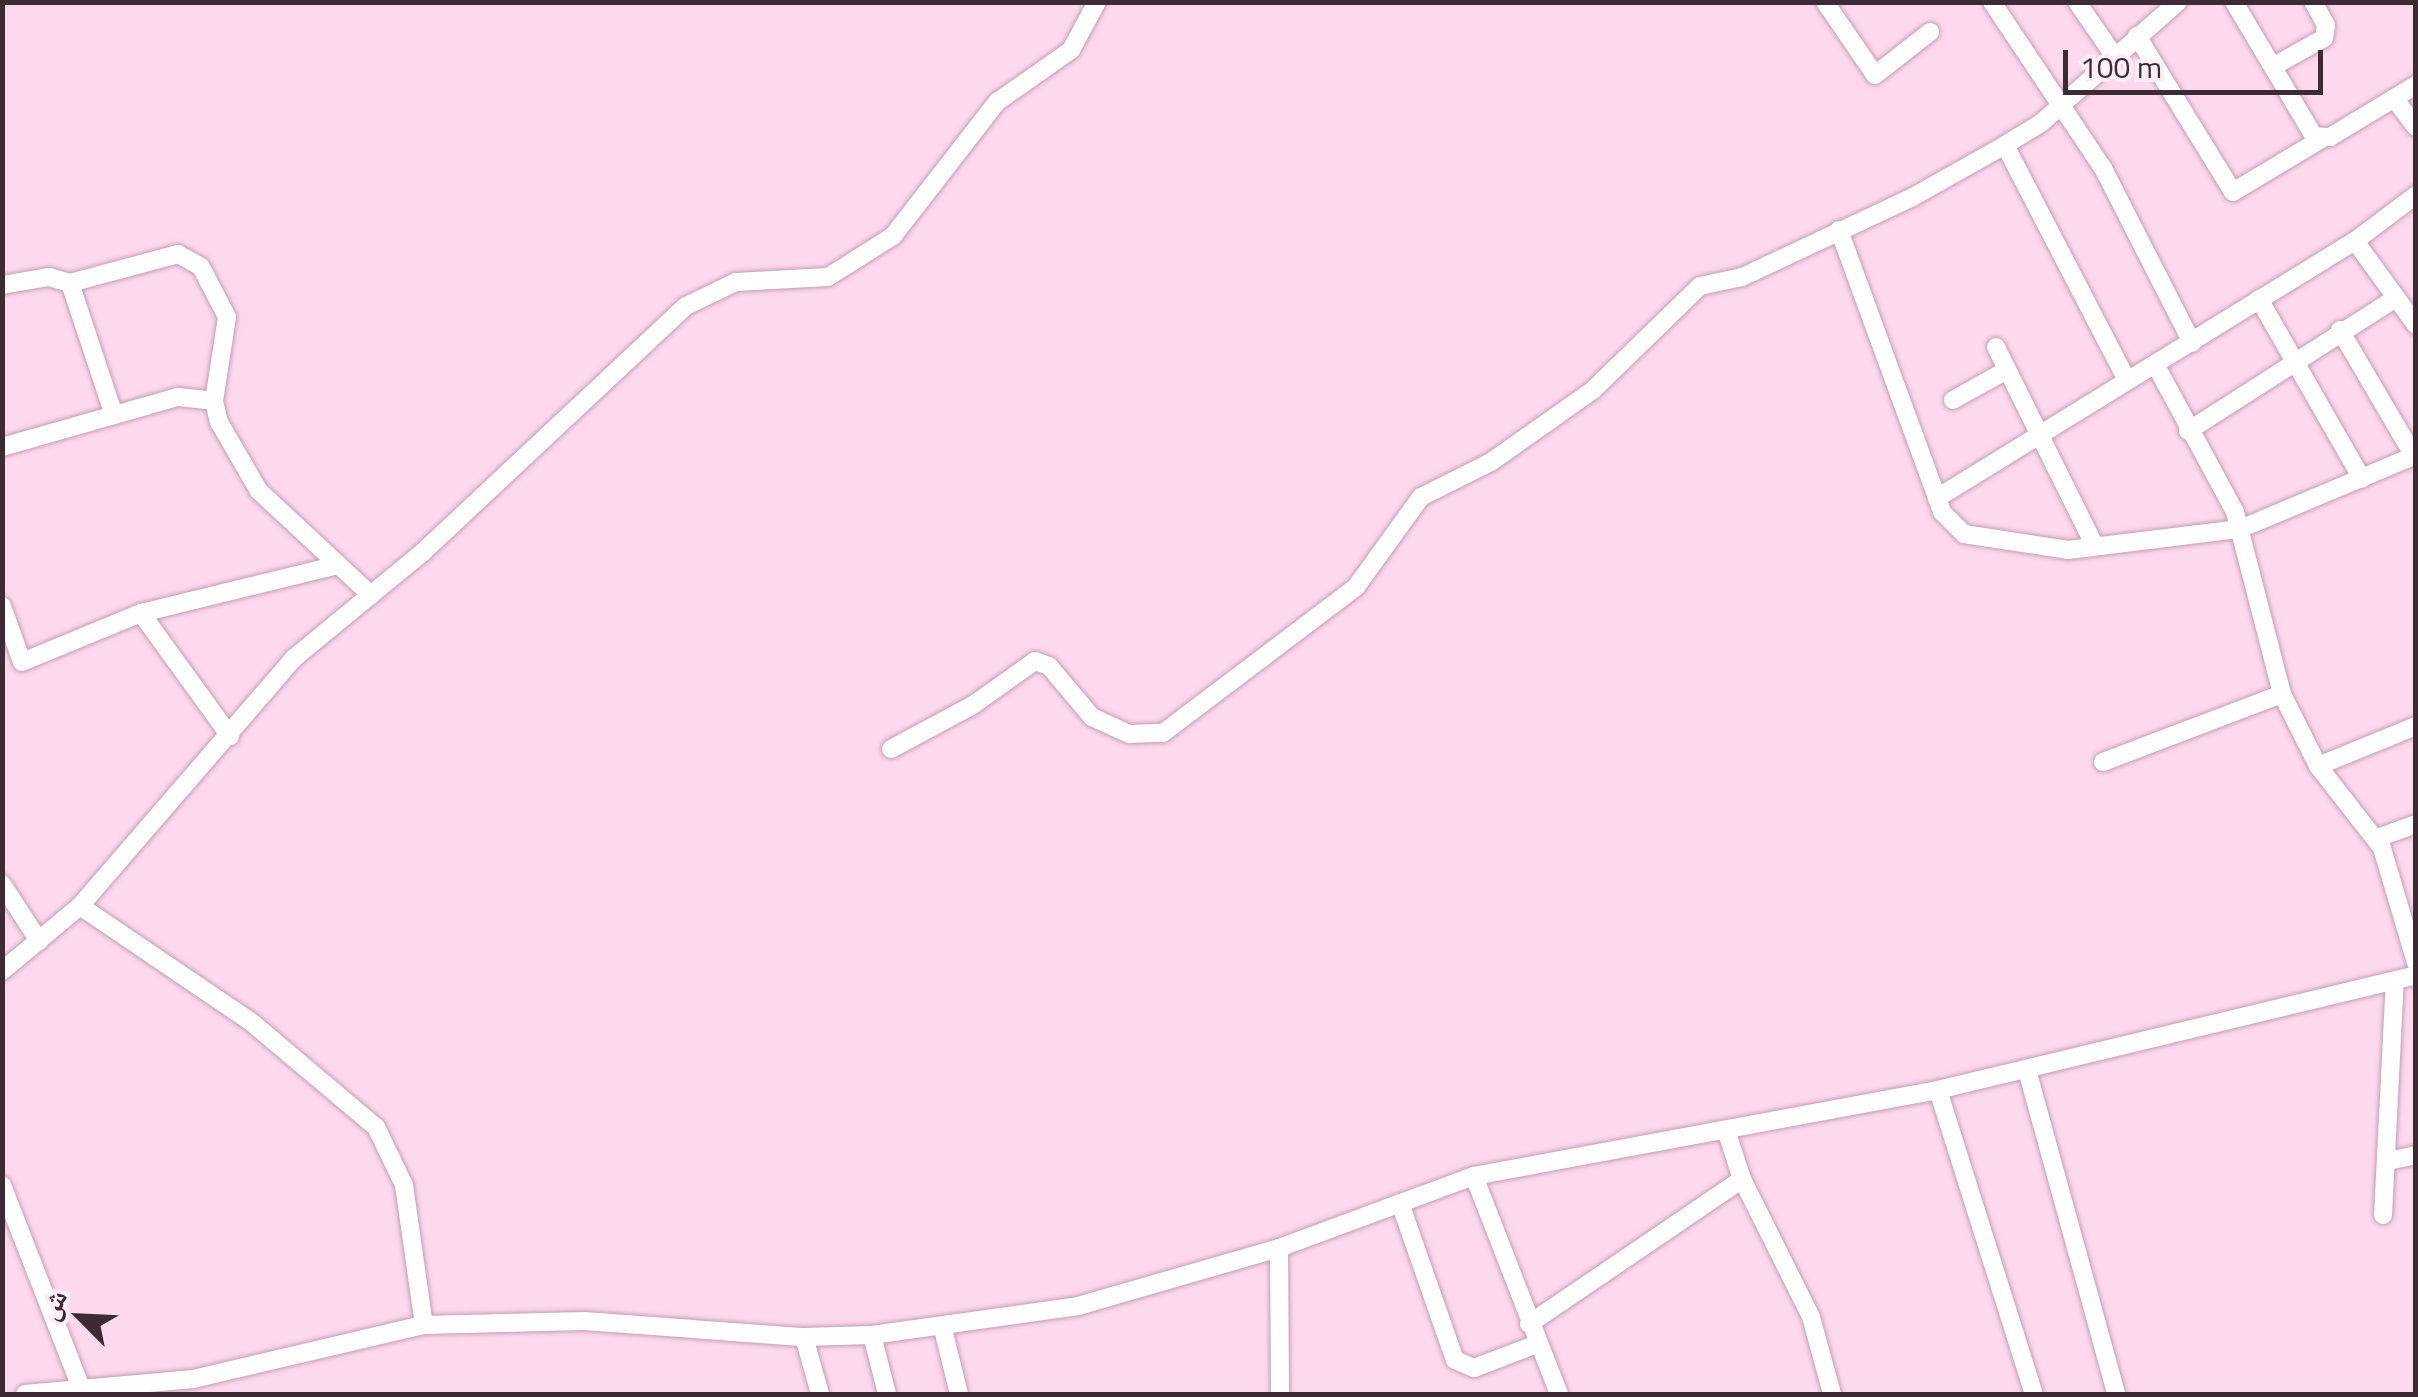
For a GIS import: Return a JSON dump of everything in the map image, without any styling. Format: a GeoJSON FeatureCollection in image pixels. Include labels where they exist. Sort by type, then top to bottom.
{"type":"FeatureCollection","features":[{"type":"Feature","properties":{"kind":"street"},"geometry":{"type":"LineString","coordinates":[[2,971],[80,906],[294,658],[371,595],[686,306],[735,282],[828,277],[893,236],[997,102],[1071,50],[1097,2]]}},
{"type":"Feature","properties":{"kind":"street"},"geometry":{"type":"LineString","coordinates":[[1825,2],[1876,75],[1930,32]]}},
{"type":"Feature","properties":{"kind":"street"},"geometry":{"type":"LineString","coordinates":[[1992,2],[2064,102],[2192,343]]}},
{"type":"Feature","properties":{"kind":"street"},"geometry":{"type":"LineString","coordinates":[[2077,2],[2112,54]]}},
{"type":"Feature","properties":{"kind":"street"},"geometry":{"type":"LineString","coordinates":[[2234,2],[2310,131],[2323,138]]}},
{"type":"Feature","properties":{"kind":"street"},"geometry":{"type":"LineString","coordinates":[[2274,66],[2324,38],[2326,25],[2314,2]]}},
{"type":"Feature","properties":{"kind":"street"},"geometry":{"type":"LineString","coordinates":[[891,749],[973,705],[1034,661],[1049,666],[1092,716],[1129,734],[1163,732],[1342,600],[1421,498],[1491,462],[1593,390],[1700,286],[1742,277],[2005,145],[2064,102],[2112,54],[2171,5]]}},
{"type":"Feature","properties":{"kind":"street"},"geometry":{"type":"LineString","coordinates":[[2137,36],[2231,191],[2242,190],[2416,85]]}},
{"type":"Feature","properties":{"kind":"street"},"geometry":{"type":"LineString","coordinates":[[2394,98],[2416,127]]}},
{"type":"Feature","properties":{"kind":"street"},"geometry":{"type":"LineString","coordinates":[[2005,145],[2126,378]]}},
{"type":"Feature","properties":{"kind":"street"},"geometry":{"type":"LineString","coordinates":[[1937,498],[2126,378],[2192,343],[2355,242],[2416,195]]}},
{"type":"Feature","properties":{"kind":"street"},"geometry":{"type":"LineString","coordinates":[[1839,230],[1846,264],[1948,525],[1964,534],[2068,550],[2240,529],[2415,455],[2340,330]]}},
{"type":"Feature","properties":{"kind":"street"},"geometry":{"type":"LineString","coordinates":[[2355,242],[2416,325]]}},
{"type":"Feature","properties":{"kind":"street"},"geometry":{"type":"LineString","coordinates":[[2,285],[49,277],[70,282],[178,254],[202,267],[227,318],[214,400],[219,422],[260,491],[371,595]]}},
{"type":"Feature","properties":{"kind":"street"},"geometry":{"type":"LineString","coordinates":[[70,282],[114,415]]}},
{"type":"Feature","properties":{"kind":"street"},"geometry":{"type":"LineString","coordinates":[[2188,431],[2340,330],[2396,298]]}},
{"type":"Feature","properties":{"kind":"street"},"geometry":{"type":"LineString","coordinates":[[2260,299],[2362,479]]}},
{"type":"Feature","properties":{"kind":"street"},"geometry":{"type":"LineString","coordinates":[[1996,347],[2095,546]]}},
{"type":"Feature","properties":{"kind":"street"},"geometry":{"type":"LineString","coordinates":[[2154,364],[2240,529],[2282,694],[2318,766],[2377,838],[2416,963]]}},
{"type":"Feature","properties":{"kind":"street"},"geometry":{"type":"LineString","coordinates":[[1953,400],[2008,370]]}},
{"type":"Feature","properties":{"kind":"street"},"geometry":{"type":"LineString","coordinates":[[2,447],[178,397],[214,400]]}},
{"type":"Feature","properties":{"kind":"street"},"geometry":{"type":"LineString","coordinates":[[2,669],[142,613],[338,565]]}},
{"type":"Feature","properties":{"kind":"street"},"geometry":{"type":"LineString","coordinates":[[2,606],[22,662]]}},
{"type":"Feature","properties":{"kind":"street"},"geometry":{"type":"LineString","coordinates":[[142,613],[230,736]]}},
{"type":"Feature","properties":{"kind":"street"},"geometry":{"type":"LineString","coordinates":[[2103,762],[2282,694]]}},
{"type":"Feature","properties":{"kind":"street"},"geometry":{"type":"LineString","coordinates":[[2318,766],[2416,726]]}},
{"type":"Feature","properties":{"kind":"street"},"geometry":{"type":"LineString","coordinates":[[2377,838],[2416,824]]}},
{"type":"Feature","properties":{"kind":"street"},"geometry":{"type":"LineString","coordinates":[[2,884],[40,940]]}},
{"type":"Feature","properties":{"kind":"street"},"geometry":{"type":"LineString","coordinates":[[80,906],[250,1021],[376,1127],[404,1185],[424,1325]]}},
{"type":"Feature","properties":{"kind":"street"},"geometry":{"type":"LineString","coordinates":[[26,1394],[193,1379],[424,1325],[584,1321],[804,1336],[872,1335],[943,1329],[1078,1306],[1279,1248],[1474,1176],[1726,1133],[1938,1090],[2416,975]]}},
{"type":"Feature","properties":{"kind":"street"},"geometry":{"type":"LineString","coordinates":[[2383,1216],[2395,981]]}},
{"type":"Feature","properties":{"kind":"street"},"geometry":{"type":"LineString","coordinates":[[2027,1070],[2116,1394]]}},
{"type":"Feature","properties":{"kind":"street"},"geometry":{"type":"LineString","coordinates":[[1938,1090],[2034,1394]]}},
{"type":"Feature","properties":{"kind":"street"},"geometry":{"type":"LineString","coordinates":[[1726,1133],[1742,1179],[1793,1274],[1832,1394]]}},
{"type":"Feature","properties":{"kind":"street"},"geometry":{"type":"LineString","coordinates":[[2388,1162],[2416,1155]]}},
{"type":"Feature","properties":{"kind":"street"},"geometry":{"type":"LineString","coordinates":[[1474,1176],[1559,1394]]}},
{"type":"Feature","properties":{"kind":"street"},"geometry":{"type":"LineString","coordinates":[[1529,1324],[1742,1179]]}},
{"type":"Feature","properties":{"kind":"street"},"geometry":{"type":"LineString","coordinates":[[2,1185],[81,1388]]}},
{"type":"Feature","properties":{"kind":"street"},"geometry":{"type":"LineString","coordinates":[[1400,1204],[1455,1360],[1474,1368],[1537,1344]]}},
{"type":"Feature","properties":{"kind":"street"},"geometry":{"type":"LineString","coordinates":[[1279,1248],[1280,1394]]}},
{"type":"Feature","properties":{"kind":"street"},"geometry":{"type":"LineString","coordinates":[[943,1329],[959,1394]]}},
{"type":"Feature","properties":{"kind":"street"},"geometry":{"type":"LineString","coordinates":[[872,1335],[887,1394]]}},
{"type":"Feature","properties":{"kind":"street"},"geometry":{"type":"LineString","coordinates":[[804,1336],[820,1394]]}}]}
